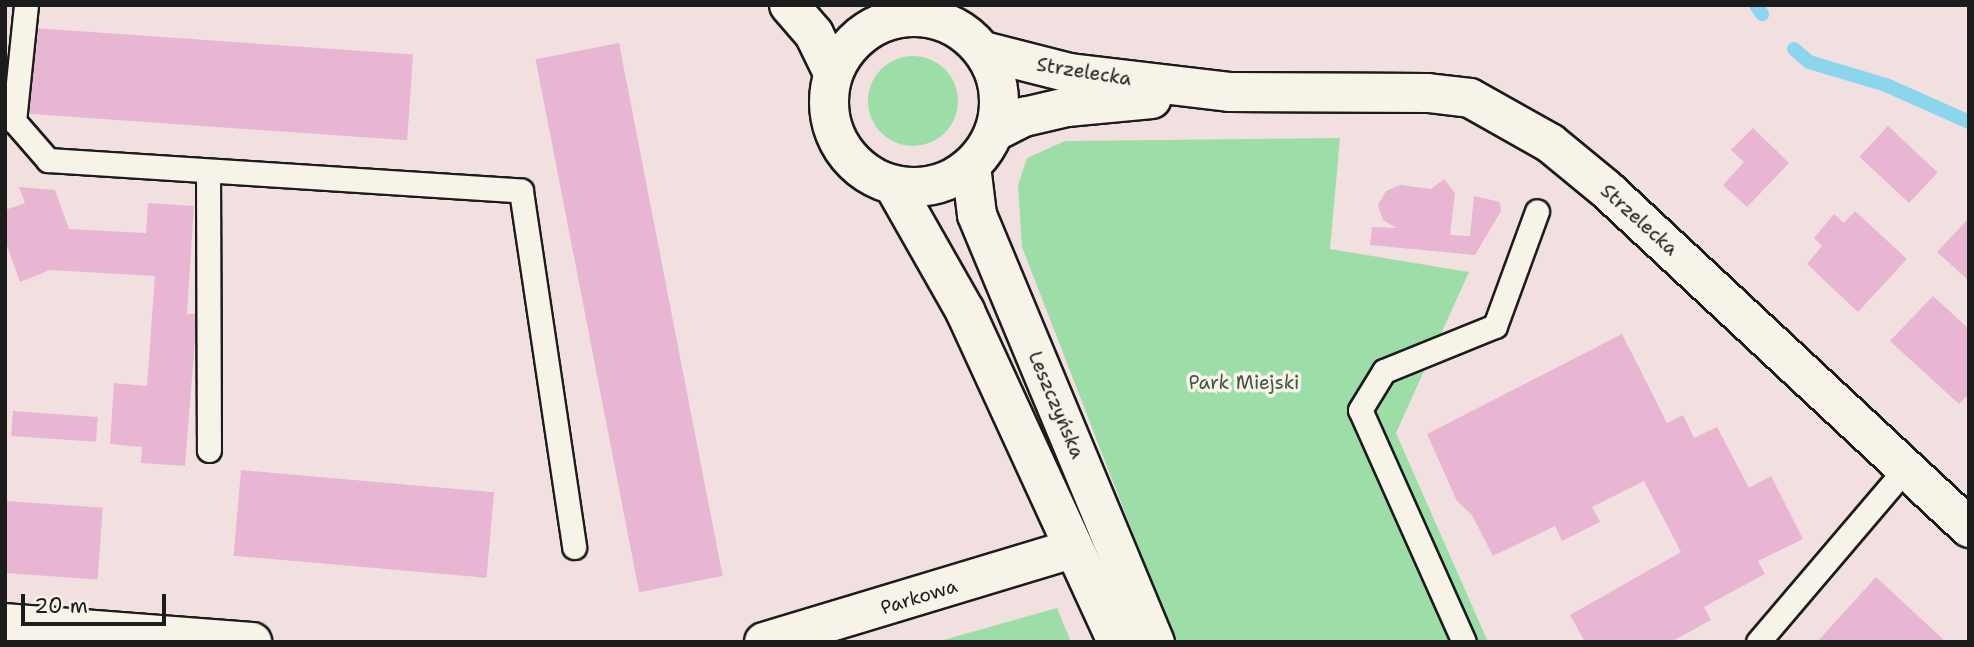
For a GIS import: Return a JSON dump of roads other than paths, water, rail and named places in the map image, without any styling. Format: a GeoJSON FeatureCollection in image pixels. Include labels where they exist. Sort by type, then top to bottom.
{"type":"FeatureCollection","features":[{"type":"Feature","properties":{"kind":"street"},"geometry":{"type":"LineString","coordinates":[[789,5],[814,34],[833,73]]}},
{"type":"Feature","properties":{"kind":"street"},"geometry":{"type":"LineString","coordinates":[[884,12],[930,17],[950,24],[983,51],[999,90],[994,132],[971,166],[948,181],[921,187],[894,186],[867,174],[846,155],[832,130],[828,101],[833,73],[845,49],[884,12]]}},
{"type":"Feature","properties":{"kind":"street","name":"Strzelecka"},"geometry":{"type":"LineString","coordinates":[[983,51],[1070,73],[1229,92]]}},
{"type":"Feature","properties":{"kind":"street","name":"Strzelecka"},"geometry":{"type":"LineString","coordinates":[[994,132],[1024,117],[1067,107],[1229,92],[1428,93],[1470,98],[1550,143],[1606,190],[1969,528]]}},
{"type":"Feature","properties":{"kind":"street","name":"Leszczyńska"},"geometry":{"type":"LineString","coordinates":[[971,166],[977,215],[1155,642]]}},
{"type":"Feature","properties":{"kind":"street"},"geometry":{"type":"LineString","coordinates":[[894,186],[965,311],[1117,642]]}},
{"type":"Feature","properties":{"kind":"street","name":"Parkowa"},"geometry":{"type":"LineString","coordinates":[[764,642],[1073,549]]}},
{"type":"Feature","properties":{"kind":"street"},"geometry":{"type":"LineString","coordinates":[[5,624],[252,642]]}},
{"type":"Feature","properties":{"kind":"lane"},"geometry":{"type":"LineString","coordinates":[[26,5],[14,121],[48,160],[521,191],[574,547]]}},
{"type":"Feature","properties":{"kind":"lane"},"geometry":{"type":"LineString","coordinates":[[208,171],[209,450]]}},
{"type":"Feature","properties":{"kind":"lane"},"geometry":{"type":"LineString","coordinates":[[1464,642],[1360,410],[1384,371],[1495,326],[1537,211]]}},
{"type":"Feature","properties":{"kind":"lane"},"geometry":{"type":"LineString","coordinates":[[1758,642],[1905,470]]}},
{"type":"Feature","properties":{"kind":"waterway"},"geometry":{"type":"LineString","coordinates":[[1756,5],[1762,14]]}},
{"type":"Feature","properties":{"kind":"waterway"},"geometry":{"type":"LineString","coordinates":[[1794,49],[1809,62],[1886,85],[1969,122]]}},
{"type":"Feature","properties":{"kind":"park label","name":"Park Miejski"},"geometry":{"type":"Point","coordinates":[1244,383]}}]}
